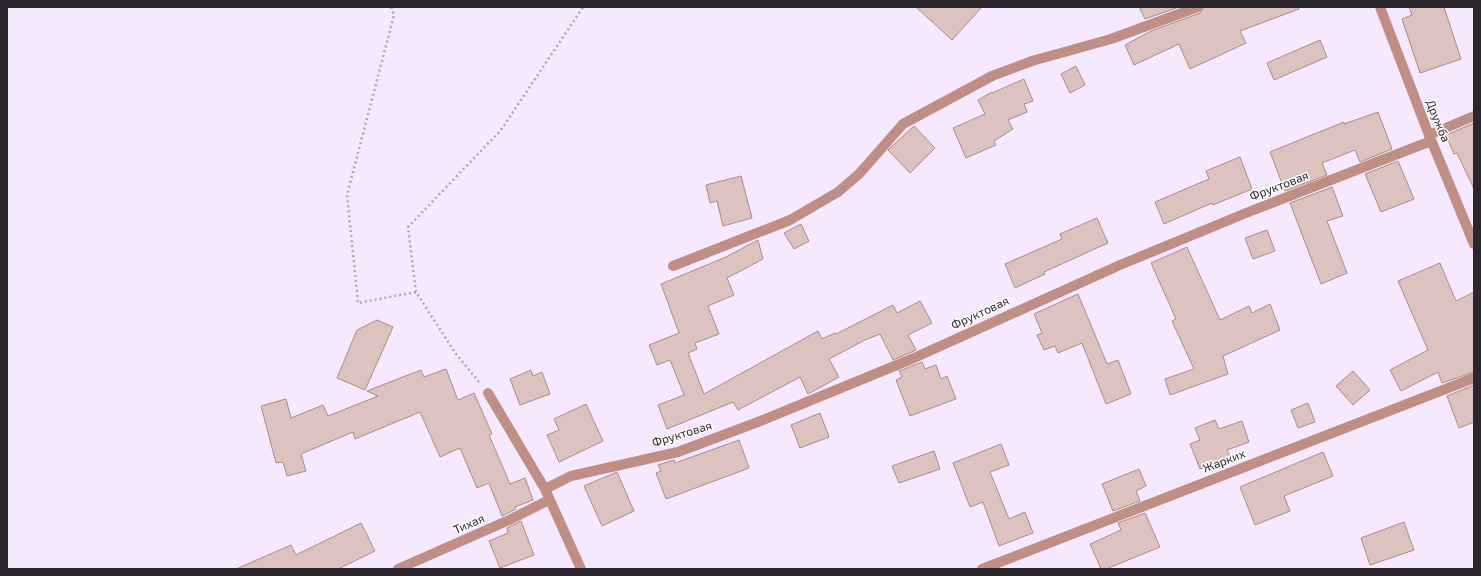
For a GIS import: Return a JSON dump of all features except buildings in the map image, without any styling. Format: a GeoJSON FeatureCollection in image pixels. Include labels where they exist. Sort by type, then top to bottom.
{"type":"FeatureCollection","features":[{"type":"Feature","properties":{"kind":"street"},"geometry":{"type":"LineString","coordinates":[[673,266],[790,220],[838,192],[859,174],[903,124],[992,76],[1032,61],[1111,38],[1198,7]]}},
{"type":"Feature","properties":{"kind":"street","name":"Дружба"},"geometry":{"type":"LineString","coordinates":[[1380,7],[1430,138],[1474,244]]}},
{"type":"Feature","properties":{"kind":"street","name":"Фруктовая"},"geometry":{"type":"LineString","coordinates":[[545,489],[571,476],[678,452],[758,422],[914,358],[1120,265],[1430,138],[1474,116]]}},
{"type":"Feature","properties":{"kind":"street","name":"Жарких"},"geometry":{"type":"LineString","coordinates":[[982,569],[1474,378]]}},
{"type":"Feature","properties":{"kind":"street"},"geometry":{"type":"LineString","coordinates":[[488,393],[545,489],[580,569]]}},
{"type":"Feature","properties":{"kind":"street","name":"Тихая"},"geometry":{"type":"LineString","coordinates":[[398,569],[509,520],[549,500]]}},
{"type":"Feature","properties":{"kind":"path"},"geometry":{"type":"LineString","coordinates":[[391,7],[394,15],[347,195],[358,303],[416,292]]}},
{"type":"Feature","properties":{"kind":"path"},"geometry":{"type":"LineString","coordinates":[[488,393],[456,354],[416,292],[408,227],[501,130],[583,7]]}}]}
